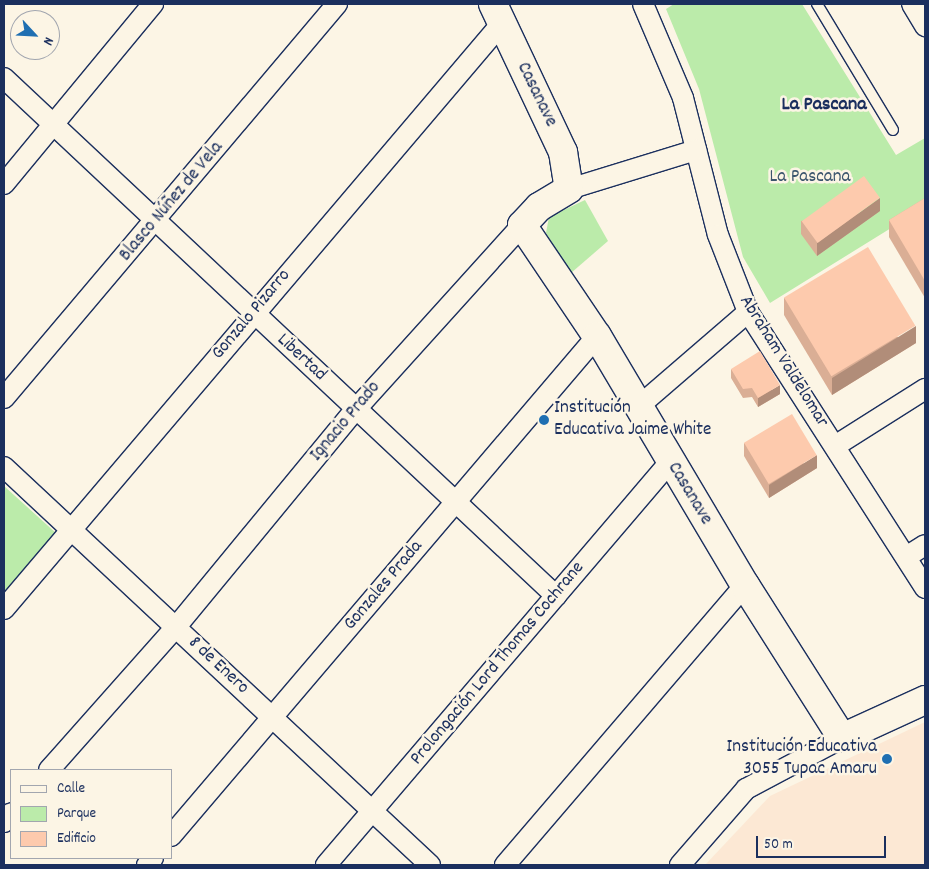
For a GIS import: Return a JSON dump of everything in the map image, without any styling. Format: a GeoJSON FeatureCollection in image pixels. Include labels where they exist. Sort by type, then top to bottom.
{"type":"FeatureCollection","features":[{"type":"Feature","properties":{"kind":"street"},"geometry":{"type":"LineString","coordinates":[[4,184],[153,4]]}},
{"type":"Feature","properties":{"kind":"street","name":"Blasco Núñez de Vela"},"geometry":{"type":"LineString","coordinates":[[4,398],[156,222],[337,4]]}},
{"type":"Feature","properties":{"kind":"street","name":"Abraham Valdelomar"},"geometry":{"type":"LineString","coordinates":[[643,4],[683,98],[730,274],[748,312],[925,588]]}},
{"type":"Feature","properties":{"kind":"street"},"geometry":{"type":"LineString","coordinates":[[912,4],[925,26]]}},
{"type":"Feature","properties":{"kind":"street","name":"Casanave"},"geometry":{"type":"LineString","coordinates":[[497,13],[563,152],[569,189]]}},
{"type":"Feature","properties":{"kind":"street","name":"Gonzalo Pizarro"},"geometry":{"type":"LineString","coordinates":[[4,609],[254,313],[497,13]]}},
{"type":"Feature","properties":{"kind":"street","name":"Libertad"},"geometry":{"type":"LineString","coordinates":[[4,78],[556,596]]}},
{"type":"Feature","properties":{"kind":"street","name":"Ignacio Prado"},"geometry":{"type":"LineString","coordinates":[[50,769],[176,627],[356,409],[539,207],[569,189],[696,150]]}},
{"type":"Feature","properties":{"kind":"street","name":"Casanave"},"geometry":{"type":"LineString","coordinates":[[522,225],[597,336],[745,586],[842,738]]}},
{"type":"Feature","properties":{"kind":"street"},"geometry":{"type":"LineString","coordinates":[[638,407],[748,312]]}},
{"type":"Feature","properties":{"kind":"street","name":"Gonzales Prada"},"geometry":{"type":"LineString","coordinates":[[172,835],[597,336]]}},
{"type":"Feature","properties":{"kind":"street"},"geometry":{"type":"LineString","coordinates":[[834,446],[925,389]]}},
{"type":"Feature","properties":{"kind":"street","name":"Prolongación Lord Thomas Cochrane"},"geometry":{"type":"LineString","coordinates":[[326,865],[670,462]]}},
{"type":"Feature","properties":{"kind":"street","name":"8 de Enero"},"geometry":{"type":"LineString","coordinates":[[4,467],[70,531],[176,627],[430,865]]}},
{"type":"Feature","properties":{"kind":"street"},"geometry":{"type":"LineString","coordinates":[[906,557],[925,545]]}},
{"type":"Feature","properties":{"kind":"street"},"geometry":{"type":"LineString","coordinates":[[505,865],[745,586]]}},
{"type":"Feature","properties":{"kind":"street"},"geometry":{"type":"LineString","coordinates":[[680,865],[746,789],[842,738],[925,700]]}},
{"type":"Feature","properties":{"kind":"lane"},"geometry":{"type":"LineString","coordinates":[[817,4],[893,130]]}},
{"type":"Feature","properties":{"kind":"shaded area","name":"Institución Educativa 3055 Tupac Amaru"},"geometry":{"type":"Polygon","coordinates":[[[925,722],[925,865],[705,865],[770,796],[925,722]]]}},
{"type":"Feature","properties":{"kind":"green space","name":"La Pascana"},"geometry":{"type":"Polygon","coordinates":[[[674,4],[802,4],[896,155],[925,138],[925,207],[770,303],[743,257],[699,89],[666,9],[674,4]]]}},
{"type":"Feature","properties":{"kind":"green space"},"geometry":{"type":"Polygon","coordinates":[[[585,200],[608,241],[571,273],[546,233],[549,217],[585,200]]]}},
{"type":"Feature","properties":{"kind":"green space"},"geometry":{"type":"Polygon","coordinates":[[[4,486],[57,534],[4,596],[4,486]]]}},
{"type":"Feature","properties":{"kind":"building"},"geometry":{"type":"Polygon","coordinates":[[[864,176],[880,198],[818,243],[802,221],[864,176]]]}},
{"type":"Feature","properties":{"kind":"building"},"geometry":{"type":"Polygon","coordinates":[[[925,198],[925,281],[889,220],[925,198]]]}},
{"type":"Feature","properties":{"kind":"building"},"geometry":{"type":"Polygon","coordinates":[[[868,247],[915,326],[831,376],[784,297],[868,247]]]}},
{"type":"Feature","properties":{"kind":"building"},"geometry":{"type":"Polygon","coordinates":[[[760,351],[780,385],[758,398],[752,388],[743,389],[731,369],[760,351]]]}},
{"type":"Feature","properties":{"kind":"building"},"geometry":{"type":"Polygon","coordinates":[[[792,414],[817,455],[769,484],[744,443],[792,414]]]}},
{"type":"Feature","properties":{"kind":"place","name":"Institución Educativa Jaime White"},"geometry":{"type":"Point","coordinates":[544,420]}},
{"type":"Feature","properties":{"kind":"place","name":"Institución Educativa 3055 Tupac Amaru"},"geometry":{"type":"Point","coordinates":[887,759]}},
{"type":"Feature","properties":{"kind":"district","name":"La Pascana"},"geometry":{"type":"Point","coordinates":[824,105]}}]}
